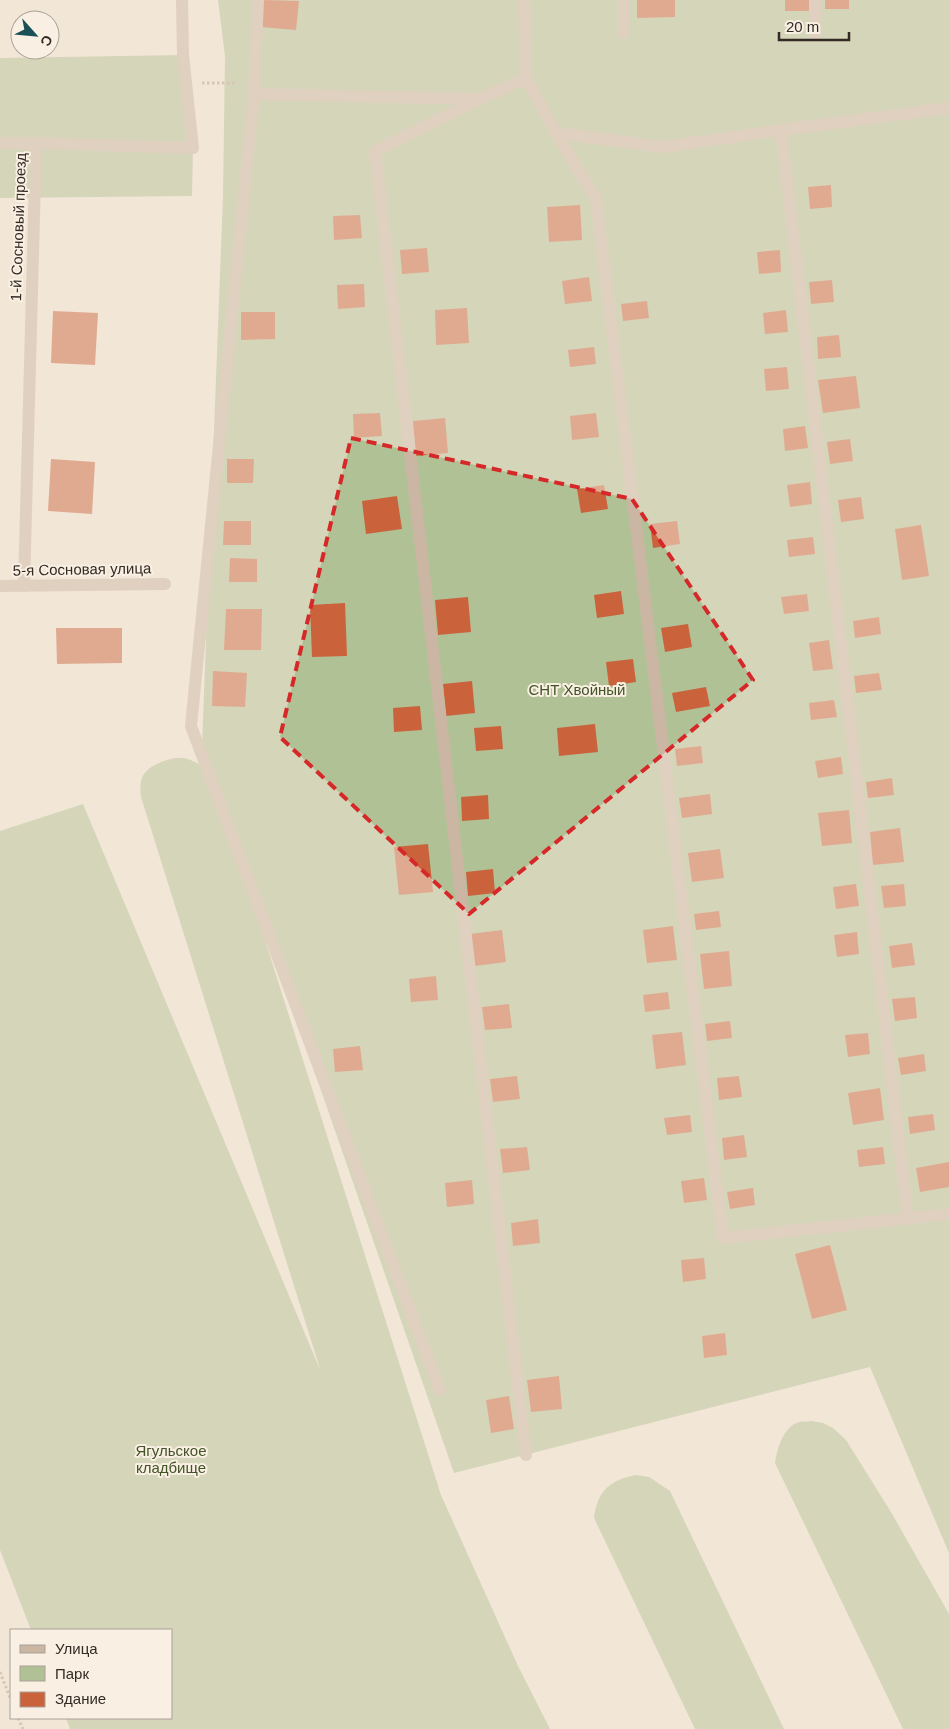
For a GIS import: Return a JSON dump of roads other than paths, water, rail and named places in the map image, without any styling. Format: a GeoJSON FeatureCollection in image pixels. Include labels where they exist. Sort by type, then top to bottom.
{"type":"FeatureCollection","features":[{"type":"Feature","properties":{"kind":"street","name":"1-й Сосновый проезд"},"geometry":{"type":"LineString","coordinates":[[24,586],[36,143],[192,148],[183,55],[182,0]]}},
{"type":"Feature","properties":{"kind":"street"},"geometry":{"type":"LineString","coordinates":[[258,0],[254,88],[191,726],[440,1390]]}},
{"type":"Feature","properties":{"kind":"street"},"geometry":{"type":"LineString","coordinates":[[524,0],[526,78],[596,199],[723,1238],[949,1214]]}},
{"type":"Feature","properties":{"kind":"street"},"geometry":{"type":"LineString","coordinates":[[622,33],[623,0]]}},
{"type":"Feature","properties":{"kind":"street"},"geometry":{"type":"LineString","coordinates":[[815,0],[815,33]]}},
{"type":"Feature","properties":{"kind":"street"},"geometry":{"type":"LineString","coordinates":[[526,78],[376,151],[526,1455]]}},
{"type":"Feature","properties":{"kind":"street"},"geometry":{"type":"LineString","coordinates":[[254,88],[480,99]]}},
{"type":"Feature","properties":{"kind":"street"},"geometry":{"type":"LineString","coordinates":[[556,132],[663,147],[949,108]]}},
{"type":"Feature","properties":{"kind":"street"},"geometry":{"type":"LineString","coordinates":[[781,130],[908,1219]]}},
{"type":"Feature","properties":{"kind":"street"},"geometry":{"type":"LineString","coordinates":[[0,143],[36,143]]}},
{"type":"Feature","properties":{"kind":"street","name":"5-я Сосновая улица"},"geometry":{"type":"LineString","coordinates":[[0,586],[165,584]]}},
{"type":"Feature","properties":{"kind":"park label","name":"СНТ Хвойный"},"geometry":{"type":"Point","coordinates":[577,689]}},
{"type":"Feature","properties":{"kind":"park label","name":"Ягульское кладбище"},"geometry":{"type":"Point","coordinates":[171,1458]}}]}
